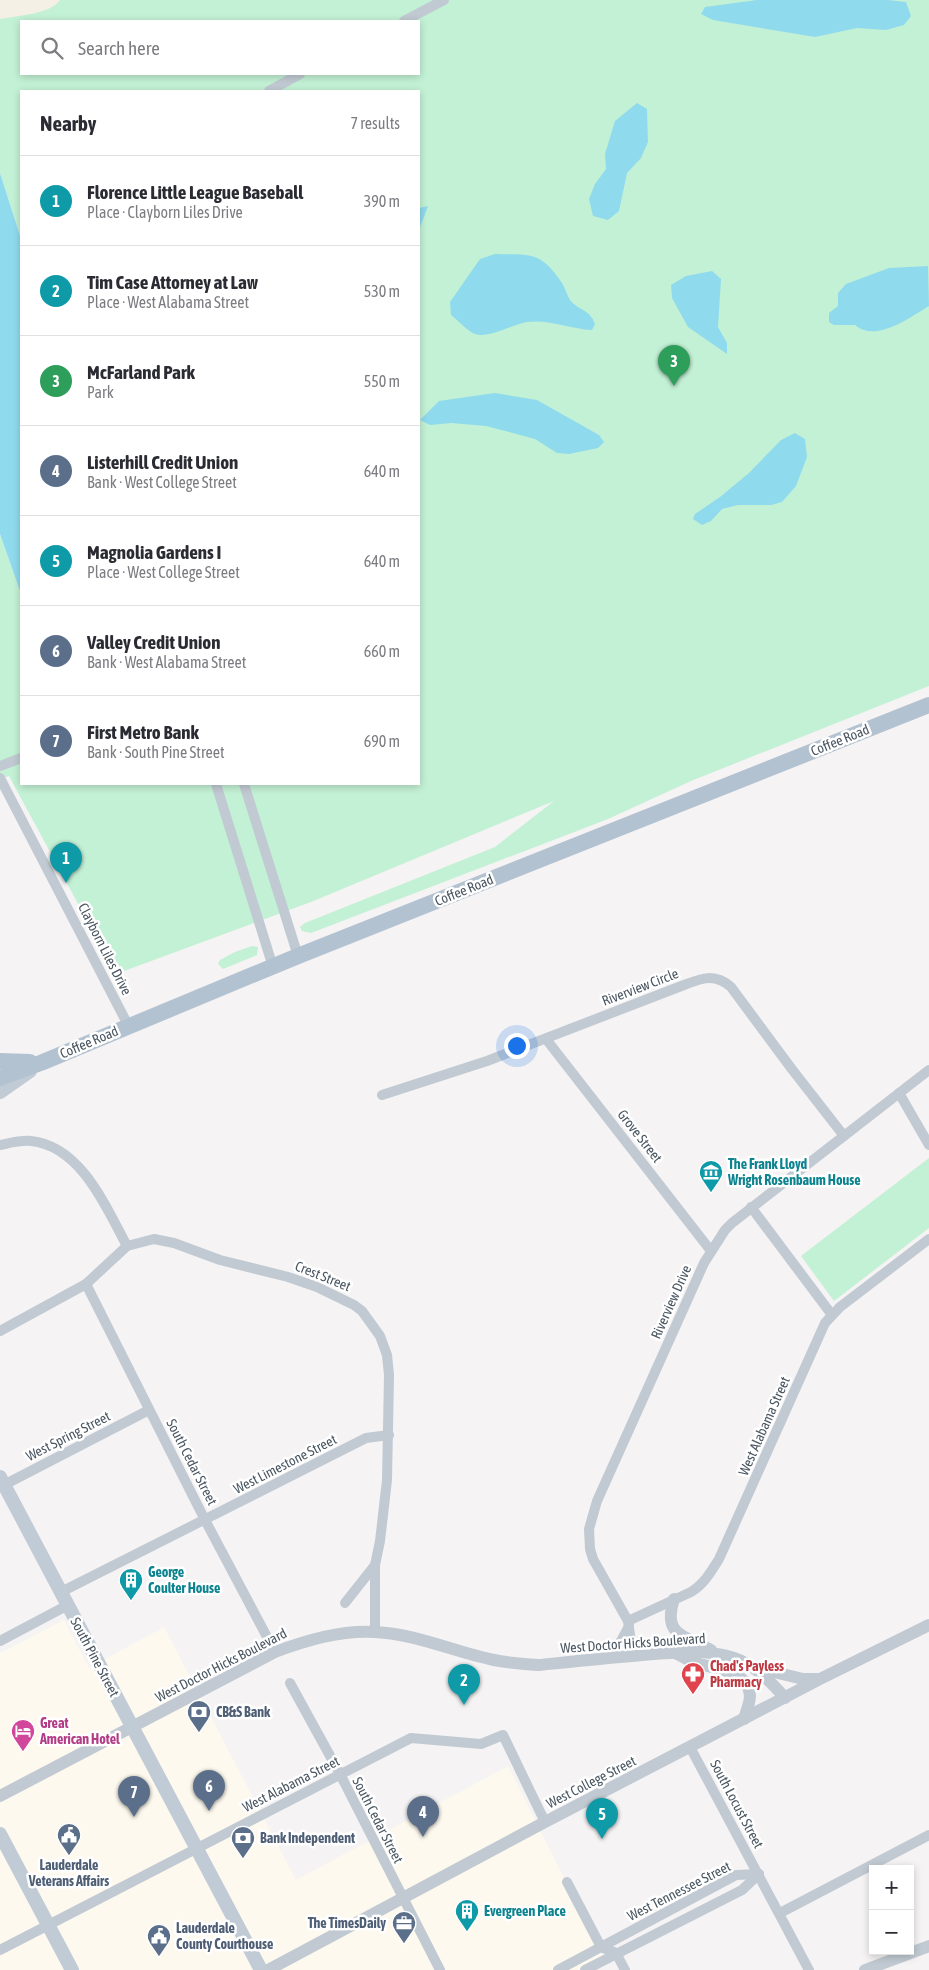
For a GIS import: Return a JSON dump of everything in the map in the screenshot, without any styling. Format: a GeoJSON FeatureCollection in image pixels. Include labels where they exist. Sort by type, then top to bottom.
{"type":"FeatureCollection","features":[{"type":"Feature","properties":{"kind":"main road","name":"Coffee Road"},"geometry":{"type":"LineString","coordinates":[[0,1078],[43,1062],[273,966],[929,704]]}},
{"type":"Feature","properties":{"kind":"main road"},"geometry":{"type":"LineString","coordinates":[[0,1061],[43,1062]]}},
{"type":"Feature","properties":{"kind":"main road"},"geometry":{"type":"LineString","coordinates":[[0,1092],[43,1062]]}},
{"type":"Feature","properties":{"kind":"main road","name":"South Pine Street"},"geometry":{"type":"LineString","coordinates":[[1,1482],[261,1970]]}},
{"type":"Feature","properties":{"kind":"main road"},"geometry":{"type":"LineString","coordinates":[[0,1834],[72,1970]]}},
{"type":"Feature","properties":{"kind":"street"},"geometry":{"type":"LineString","coordinates":[[406,20],[444,0]]}},
{"type":"Feature","properties":{"kind":"street"},"geometry":{"type":"LineString","coordinates":[[271,90],[298,75]]}},
{"type":"Feature","properties":{"kind":"street"},"geometry":{"type":"LineString","coordinates":[[0,766],[20,758]]}},
{"type":"Feature","properties":{"kind":"street","name":"Clayborn Liles Drive"},"geometry":{"type":"LineString","coordinates":[[0,778],[128,1025]]}},
{"type":"Feature","properties":{"kind":"street"},"geometry":{"type":"LineString","coordinates":[[216,785],[273,966]]}},
{"type":"Feature","properties":{"kind":"street"},"geometry":{"type":"LineString","coordinates":[[244,785],[298,956]]}},
{"type":"Feature","properties":{"kind":"street","name":"Riverview Circle"},"geometry":{"type":"LineString","coordinates":[[382,1095],[487,1061],[702,978],[714,977],[723,980],[731,986],[844,1136]]}},
{"type":"Feature","properties":{"kind":"street","name":"Grove Street"},"geometry":{"type":"LineString","coordinates":[[546,1039],[711,1251]]}},
{"type":"Feature","properties":{"kind":"street","name":"Riverview Drive"},"geometry":{"type":"LineString","coordinates":[[633,1656],[629,1623],[593,1559],[589,1540],[590,1520],[605,1482],[700,1272],[725,1230],[751,1207],[929,1070]]}},
{"type":"Feature","properties":{"kind":"street"},"geometry":{"type":"LineString","coordinates":[[899,1093],[929,1146]]}},
{"type":"Feature","properties":{"kind":"street"},"geometry":{"type":"LineString","coordinates":[[0,1145],[22,1140],[32,1141],[52,1147],[66,1156],[78,1166],[101,1199],[127,1246],[86,1284],[0,1331]]}},
{"type":"Feature","properties":{"kind":"street"},"geometry":{"type":"LineString","coordinates":[[751,1207],[832,1315]]}},
{"type":"Feature","properties":{"kind":"street","name":"Crest Street"},"geometry":{"type":"LineString","coordinates":[[127,1246],[154,1239],[174,1243],[201,1254],[310,1284],[354,1305],[374,1327],[387,1355],[389,1375],[389,1435],[385,1500],[375,1566],[375,1632]]}},
{"type":"Feature","properties":{"kind":"street","name":"West Alabama Street"},"geometry":{"type":"LineString","coordinates":[[629,1623],[699,1587],[707,1578],[719,1559],[818,1335],[840,1307],[929,1239]]}},
{"type":"Feature","properties":{"kind":"street","name":"South Cedar Street"},"geometry":{"type":"LineString","coordinates":[[86,1284],[205,1520],[275,1652]]}},
{"type":"Feature","properties":{"kind":"street","name":"West Spring Street"},"geometry":{"type":"LineString","coordinates":[[1,1482],[149,1410]]}},
{"type":"Feature","properties":{"kind":"street","name":"West Limestone Street"},"geometry":{"type":"LineString","coordinates":[[0,1641],[64,1599],[205,1520],[366,1438],[389,1435]]}},
{"type":"Feature","properties":{"kind":"street"},"geometry":{"type":"LineString","coordinates":[[345,1603],[375,1566]]}},
{"type":"Feature","properties":{"kind":"street"},"geometry":{"type":"LineString","coordinates":[[674,1599],[670,1611],[672,1628],[677,1634],[695,1641],[716,1653]]}},
{"type":"Feature","properties":{"kind":"street"},"geometry":{"type":"LineString","coordinates":[[606,1658],[621,1641],[629,1623]]}},
{"type":"Feature","properties":{"kind":"street","name":"West College Street"},"geometry":{"type":"LineString","coordinates":[[268,1970],[545,1822],[820,1679],[929,1625]]}},
{"type":"Feature","properties":{"kind":"street","name":"West Doctor Hicks Boulevard"},"geometry":{"type":"LineString","coordinates":[[0,1796],[275,1652],[323,1636],[375,1632],[435,1642],[474,1655],[518,1664],[539,1665],[698,1651],[716,1653],[736,1658],[751,1667],[764,1676],[785,1698]]}},
{"type":"Feature","properties":{"kind":"street"},"geometry":{"type":"LineString","coordinates":[[675,1653],[695,1663],[721,1669],[737,1676],[746,1684],[750,1696],[744,1719]]}},
{"type":"Feature","properties":{"kind":"street"},"geometry":{"type":"LineString","coordinates":[[751,1667],[803,1679],[820,1679]]}},
{"type":"Feature","properties":{"kind":"street","name":"South Cedar Street"},"geometry":{"type":"LineString","coordinates":[[290,1682],[340,1774],[440,1970]]}},
{"type":"Feature","properties":{"kind":"street","name":"West Alabama Street"},"geometry":{"type":"LineString","coordinates":[[0,1950],[410,1738],[481,1744],[504,1735],[545,1822]]}},
{"type":"Feature","properties":{"kind":"street","name":"South Locust Street"},"geometry":{"type":"LineString","coordinates":[[690,1747],[810,1970]]}},
{"type":"Feature","properties":{"kind":"street"},"geometry":{"type":"LineString","coordinates":[[780,1913],[929,1835]]}},
{"type":"Feature","properties":{"kind":"street","name":"West Tennessee Street"},"geometry":{"type":"LineString","coordinates":[[558,1970],[736,1875],[759,1874]]}},
{"type":"Feature","properties":{"kind":"street","name":"West Tennessee Street"},"geometry":{"type":"LineString","coordinates":[[585,1970],[742,1890],[759,1874]]}},
{"type":"Feature","properties":{"kind":"street"},"geometry":{"type":"LineString","coordinates":[[567,1882],[601,1947],[616,1953],[625,1970]]}},
{"type":"Feature","properties":{"kind":"street"},"geometry":{"type":"LineString","coordinates":[[865,1970],[929,1946]]}},
{"type":"Feature","properties":{"kind":"shaded area"},"geometry":{"type":"Polygon","coordinates":[[[64,1620],[89,1668],[164,1627],[296,1880],[508,1766],[604,1958],[584,1970],[0,1970],[0,1653],[64,1620]]]}},
{"type":"Feature","properties":{"kind":"green space"},"geometry":{"type":"Polygon","coordinates":[[[0,0],[929,0],[929,686],[691,781],[608,819],[311,933],[302,931],[300,927],[305,923],[495,847],[554,801],[311,902],[116,974],[9,776],[0,779],[0,534],[20,591],[20,785],[420,785],[420,90],[20,90],[20,236],[0,173],[0,0]]]}},
{"type":"Feature","properties":{"kind":"green space"},"geometry":{"type":"Polygon","coordinates":[[[252,946],[258,947],[257,955],[223,969],[218,964],[220,960],[235,952],[252,946]]]}},
{"type":"Feature","properties":{"kind":"green space"},"geometry":{"type":"Polygon","coordinates":[[[929,1158],[929,1228],[834,1301],[801,1256],[929,1158]]]}},
{"type":"Feature","properties":{"kind":"sand"},"geometry":{"type":"Polygon","coordinates":[[[0,0],[60,0],[55,5],[41,11],[0,19],[0,0]]]}},
{"type":"Feature","properties":{"kind":"water"},"geometry":{"type":"Polygon","coordinates":[[[757,0],[888,0],[906,2],[911,16],[904,25],[886,30],[857,28],[815,37],[713,20],[701,14],[705,7],[757,0]]]}},
{"type":"Feature","properties":{"kind":"water"},"geometry":{"type":"Polygon","coordinates":[[[637,103],[647,109],[648,142],[641,158],[627,173],[619,211],[608,220],[593,216],[589,199],[595,184],[606,169],[605,154],[615,121],[637,103]]]}},
{"type":"Feature","properties":{"kind":"water"},"geometry":{"type":"Polygon","coordinates":[[[0,173],[20,236],[20,591],[0,534],[0,173]]]}},
{"type":"Feature","properties":{"kind":"water"},"geometry":{"type":"Polygon","coordinates":[[[428,206],[420,227],[420,208],[428,206]]]}},
{"type":"Feature","properties":{"kind":"water"},"geometry":{"type":"Polygon","coordinates":[[[495,254],[533,256],[547,265],[562,283],[570,300],[593,319],[595,324],[592,330],[535,321],[522,323],[487,335],[475,334],[469,330],[451,315],[450,302],[480,259],[495,254]]]}},
{"type":"Feature","properties":{"kind":"water"},"geometry":{"type":"Polygon","coordinates":[[[928,266],[929,306],[902,322],[892,327],[873,331],[863,330],[855,325],[834,325],[829,322],[829,313],[838,306],[838,293],[846,284],[889,268],[928,266]]]}},
{"type":"Feature","properties":{"kind":"water"},"geometry":{"type":"Polygon","coordinates":[[[712,271],[721,279],[718,327],[727,343],[727,354],[688,327],[672,298],[671,285],[686,276],[712,271]]]}},
{"type":"Feature","properties":{"kind":"water"},"geometry":{"type":"Polygon","coordinates":[[[495,393],[537,400],[599,435],[604,442],[598,448],[569,454],[557,453],[535,439],[486,426],[451,423],[430,425],[420,420],[439,401],[495,393]]]}},
{"type":"Feature","properties":{"kind":"water"},"geometry":{"type":"Polygon","coordinates":[[[795,433],[805,439],[807,457],[796,486],[782,502],[771,505],[738,505],[722,509],[711,521],[702,525],[693,519],[695,514],[720,497],[749,473],[781,440],[795,433]]]}},
{"type":"Feature","properties":{"kind":"place","name":"McFarland Park"},"geometry":{"type":"Point","coordinates":[674,386]}},
{"type":"Feature","properties":{"kind":"place","name":"Florence Little League Baseball"},"geometry":{"type":"Point","coordinates":[66,883]}},
{"type":"Feature","properties":{"kind":"place","name":"The Frank Lloyd Wright Rosenbaum House"},"geometry":{"type":"Point","coordinates":[711,1193]}},
{"type":"Feature","properties":{"kind":"place","name":"George Coulter House"},"geometry":{"type":"Point","coordinates":[131,1601]}},
{"type":"Feature","properties":{"kind":"place","name":"Chad's Payless Pharmacy"},"geometry":{"type":"Point","coordinates":[693,1695]}},
{"type":"Feature","properties":{"kind":"place","name":"Tim Case Attorney at Law"},"geometry":{"type":"Point","coordinates":[464,1705]}},
{"type":"Feature","properties":{"kind":"place","name":"CB&S Bank"},"geometry":{"type":"Point","coordinates":[199,1733]}},
{"type":"Feature","properties":{"kind":"place","name":"Great American Hotel"},"geometry":{"type":"Point","coordinates":[23,1752]}},
{"type":"Feature","properties":{"kind":"place","name":"Valley Credit Union"},"geometry":{"type":"Point","coordinates":[209,1811]}},
{"type":"Feature","properties":{"kind":"place","name":"First Metro Bank"},"geometry":{"type":"Point","coordinates":[134,1817]}},
{"type":"Feature","properties":{"kind":"place","name":"Listerhill Credit Union"},"geometry":{"type":"Point","coordinates":[423,1837]}},
{"type":"Feature","properties":{"kind":"place","name":"Magnolia Gardens I"},"geometry":{"type":"Point","coordinates":[602,1839]}},
{"type":"Feature","properties":{"kind":"place","name":"Lauderdale Veterans Affairs"},"geometry":{"type":"Point","coordinates":[69,1856]}},
{"type":"Feature","properties":{"kind":"place","name":"Bank Independent"},"geometry":{"type":"Point","coordinates":[243,1859]}},
{"type":"Feature","properties":{"kind":"place","name":"Evergreen Place"},"geometry":{"type":"Point","coordinates":[467,1932]}},
{"type":"Feature","properties":{"kind":"place","name":"The TimesDaily"},"geometry":{"type":"Point","coordinates":[404,1944]}},
{"type":"Feature","properties":{"kind":"place","name":"Lauderdale County Courthouse"},"geometry":{"type":"Point","coordinates":[159,1957]}}]}
